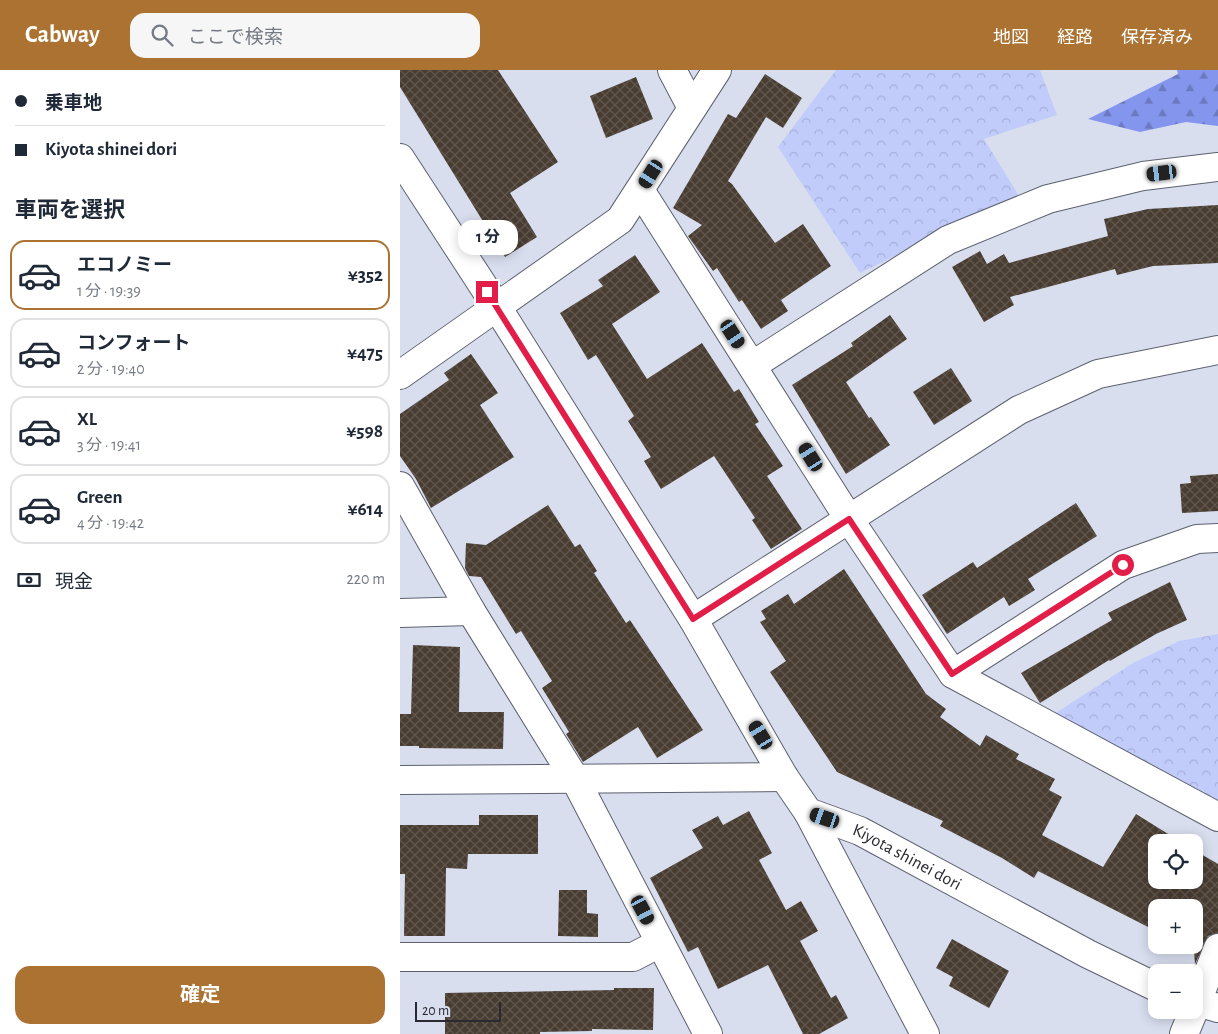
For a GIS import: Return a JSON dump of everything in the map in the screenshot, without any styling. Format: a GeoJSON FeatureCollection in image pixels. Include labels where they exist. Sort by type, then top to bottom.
{"type":"FeatureCollection","features":[{"type":"Feature","properties":{"kind":"street"},"geometry":{"type":"LineString","coordinates":[[672,70],[692,108]]}},
{"type":"Feature","properties":{"kind":"street"},"geometry":{"type":"LineString","coordinates":[[400,375],[620,220],[717,70]]}},
{"type":"Feature","properties":{"kind":"street"},"geometry":{"type":"LineString","coordinates":[[400,158],[497,307],[693,619],[784,777],[808,812],[925,1034]]}},
{"type":"Feature","properties":{"kind":"street"},"geometry":{"type":"LineString","coordinates":[[753,365],[948,240],[1048,199],[1143,176],[1218,167]]}},
{"type":"Feature","properties":{"kind":"street"},"geometry":{"type":"LineString","coordinates":[[640,190],[753,365],[849,519],[952,674],[1218,817]]}},
{"type":"Feature","properties":{"kind":"street"},"geometry":{"type":"LineString","coordinates":[[693,619],[1019,410],[1098,374],[1218,350]]}},
{"type":"Feature","properties":{"kind":"street"},"geometry":{"type":"LineString","coordinates":[[400,486],[472,611],[575,780],[708,1034]]}},
{"type":"Feature","properties":{"kind":"street"},"geometry":{"type":"LineString","coordinates":[[952,674],[1123,565],[1197,539],[1218,538]]}},
{"type":"Feature","properties":{"kind":"street"},"geometry":{"type":"LineString","coordinates":[[400,613],[472,611]]}},
{"type":"Feature","properties":{"kind":"street"},"geometry":{"type":"LineString","coordinates":[[400,780],[784,777]]}},
{"type":"Feature","properties":{"kind":"street","name":"Kiyota shinei dori"},"geometry":{"type":"LineString","coordinates":[[808,812],[860,831],[1088,954],[1148,983]]}},
{"type":"Feature","properties":{"kind":"street"},"geometry":{"type":"LineString","coordinates":[[400,957],[633,957],[660,943]]}},
{"type":"Feature","properties":{"kind":"street"},"geometry":{"type":"LineString","coordinates":[[1203,994],[1218,948]]}},
{"type":"Feature","properties":{"kind":"street"},"geometry":{"type":"LineString","coordinates":[[1184,1034],[1192,1019]]}},
{"type":"Feature","properties":{"kind":"green space"},"geometry":{"type":"Polygon","coordinates":[[[836,70],[1040,70],[1057,115],[984,139],[1019,196],[860,273],[778,147],[836,70]]]}},
{"type":"Feature","properties":{"kind":"green space"},"geometry":{"type":"Polygon","coordinates":[[[1177,70],[1218,70],[1218,126],[1186,122],[1140,132],[1088,119],[1178,74],[1177,70]]]}},
{"type":"Feature","properties":{"kind":"green space"},"geometry":{"type":"Polygon","coordinates":[[[1218,634],[1218,811],[1048,718],[1133,663],[1179,641],[1218,634]]]}},
{"type":"Feature","properties":{"kind":"building"},"geometry":{"type":"Polygon","coordinates":[[[400,70],[498,70],[558,162],[510,193],[537,237],[505,257],[400,87],[400,70]]]}},
{"type":"Feature","properties":{"kind":"building"},"geometry":{"type":"Polygon","coordinates":[[[765,74],[802,98],[783,128],[766,117],[728,181],[775,243],[803,224],[831,266],[781,300],[788,311],[761,329],[742,300],[739,302],[717,268],[713,271],[688,236],[702,225],[673,208],[728,114],[736,118],[765,74]]]}},
{"type":"Feature","properties":{"kind":"building"},"geometry":{"type":"Polygon","coordinates":[[[636,77],[653,119],[606,138],[590,96],[636,77]]]}},
{"type":"Feature","properties":{"kind":"building"},"geometry":{"type":"Polygon","coordinates":[[[1218,205],[1218,263],[1153,266],[1117,275],[1115,269],[1010,297],[1014,305],[984,322],[952,267],[980,251],[987,264],[1004,254],[1009,263],[1108,236],[1104,219],[1148,209],[1218,205]]]}},
{"type":"Feature","properties":{"kind":"building"},"geometry":{"type":"Polygon","coordinates":[[[635,255],[660,292],[612,324],[647,379],[702,343],[734,392],[739,389],[759,422],[755,424],[783,466],[767,476],[802,529],[771,549],[752,520],[755,518],[714,456],[661,489],[644,461],[651,457],[628,421],[634,416],[596,355],[588,360],[560,313],[603,286],[598,280],[635,255]]]}},
{"type":"Feature","properties":{"kind":"building"},"geometry":{"type":"Polygon","coordinates":[[[890,315],[907,339],[846,382],[869,418],[871,417],[890,445],[846,474],[792,385],[853,346],[851,343],[890,315]]]}},
{"type":"Feature","properties":{"kind":"building"},"geometry":{"type":"Polygon","coordinates":[[[471,354],[498,393],[480,405],[514,457],[431,508],[416,479],[400,456],[400,414],[449,380],[444,373],[471,354]]]}},
{"type":"Feature","properties":{"kind":"building"},"geometry":{"type":"Polygon","coordinates":[[[951,368],[972,401],[934,425],[913,392],[951,368]]]}},
{"type":"Feature","properties":{"kind":"building"},"geometry":{"type":"Polygon","coordinates":[[[1218,474],[1218,511],[1182,513],[1180,484],[1191,483],[1190,476],[1218,474]]]}},
{"type":"Feature","properties":{"kind":"building"},"geometry":{"type":"Polygon","coordinates":[[[1076,503],[1097,536],[1028,579],[1035,590],[1009,606],[1004,597],[947,634],[922,595],[973,562],[977,568],[1076,503]]]}},
{"type":"Feature","properties":{"kind":"building"},"geometry":{"type":"Polygon","coordinates":[[[548,505],[575,547],[580,544],[597,571],[594,573],[626,623],[630,620],[703,730],[657,758],[638,727],[583,762],[566,734],[569,732],[542,688],[552,681],[521,631],[516,634],[481,577],[469,576],[465,568],[466,543],[486,545],[548,505]]]}},
{"type":"Feature","properties":{"kind":"building"},"geometry":{"type":"Polygon","coordinates":[[[844,569],[926,694],[946,709],[940,717],[980,746],[986,735],[1019,754],[1016,759],[1055,779],[1049,790],[1062,797],[1042,835],[1103,867],[1136,814],[1168,834],[1148,834],[1148,889],[1203,889],[1203,855],[1218,864],[1218,933],[1208,936],[1203,947],[1203,899],[1148,899],[1148,927],[1038,871],[1034,878],[1002,858],[940,826],[943,821],[837,772],[770,672],[786,661],[760,622],[766,619],[761,611],[788,594],[794,604],[844,569]]]}},
{"type":"Feature","properties":{"kind":"building"},"geometry":{"type":"Polygon","coordinates":[[[1170,582],[1187,620],[1156,634],[1109,660],[1040,703],[1021,673],[1112,620],[1108,613],[1170,582]]]}},
{"type":"Feature","properties":{"kind":"building"},"geometry":{"type":"Polygon","coordinates":[[[413,645],[460,647],[459,712],[504,712],[503,749],[400,746],[400,714],[411,714],[413,645]]]}},
{"type":"Feature","properties":{"kind":"building"},"geometry":{"type":"Polygon","coordinates":[[[749,811],[772,853],[759,860],[786,910],[801,901],[818,931],[800,941],[831,998],[836,995],[848,1018],[819,1034],[803,1034],[768,965],[718,989],[698,947],[688,952],[650,878],[703,848],[692,830],[718,816],[723,825],[749,811]]]}},
{"type":"Feature","properties":{"kind":"building"},"geometry":{"type":"Polygon","coordinates":[[[479,815],[538,815],[538,854],[468,854],[467,869],[446,868],[445,936],[404,936],[405,874],[400,874],[400,825],[479,825],[479,815]]]}},
{"type":"Feature","properties":{"kind":"building"},"geometry":{"type":"Polygon","coordinates":[[[559,890],[587,890],[587,913],[598,914],[598,937],[558,936],[559,890]]]}},
{"type":"Feature","properties":{"kind":"building"},"geometry":{"type":"Polygon","coordinates":[[[952,939],[1009,971],[989,1008],[949,986],[953,977],[936,968],[952,939]]]}},
{"type":"Feature","properties":{"kind":"building"},"geometry":{"type":"Polygon","coordinates":[[[1194,954],[1200,954],[1195,964],[1194,954]]]}},
{"type":"Feature","properties":{"kind":"building"},"geometry":{"type":"Polygon","coordinates":[[[614,988],[654,988],[653,1030],[592,1029],[592,1031],[540,1032],[540,1034],[445,1034],[445,993],[614,990],[614,988]]]}},
{"type":"Feature","properties":{"kind":"route"},"geometry":{"type":"LineString","coordinates":[[487,292],[693,619],[849,519],[952,674],[1123,565]]}}]}
